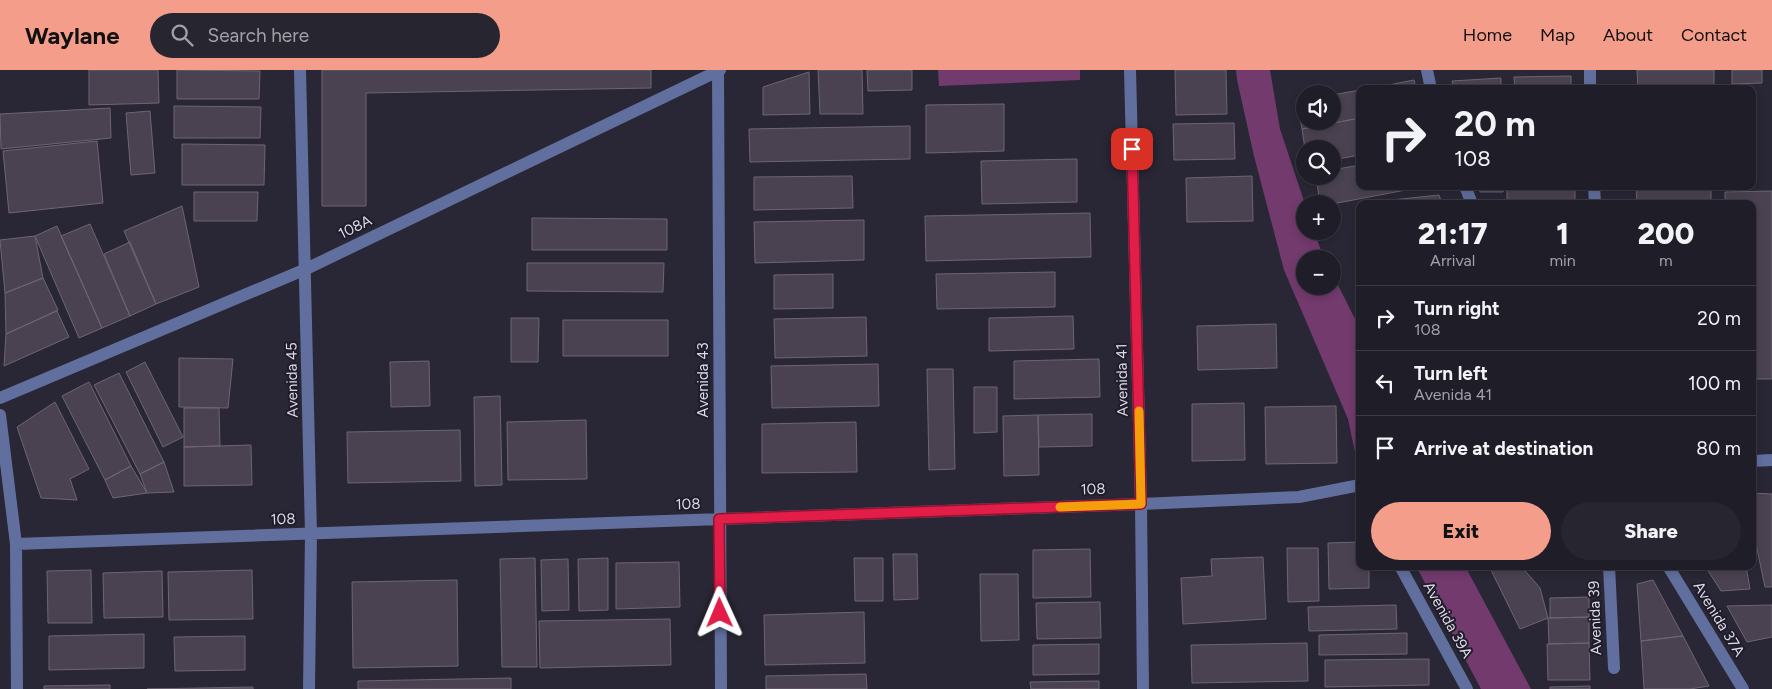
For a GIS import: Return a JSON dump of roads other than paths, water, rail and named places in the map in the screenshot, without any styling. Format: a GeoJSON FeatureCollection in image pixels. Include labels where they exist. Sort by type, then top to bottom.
{"type":"FeatureCollection","features":[{"type":"Feature","properties":{"kind":"street","name":"Avenida 45"},"geometry":{"type":"LineString","coordinates":[[300,70],[311,534],[309,689]]}},
{"type":"Feature","properties":{"kind":"street","name":"108A"},"geometry":{"type":"LineString","coordinates":[[0,398],[306,269],[719,70]]}},
{"type":"Feature","properties":{"kind":"street","name":"Avenida 43"},"geometry":{"type":"LineString","coordinates":[[719,70],[721,689]]}},
{"type":"Feature","properties":{"kind":"street","name":"Avenida 41"},"geometry":{"type":"LineString","coordinates":[[1130,70],[1141,504],[1143,689]]}},
{"type":"Feature","properties":{"kind":"street"},"geometry":{"type":"LineString","coordinates":[[1427,70],[1430,85]]}},
{"type":"Feature","properties":{"kind":"street"},"geometry":{"type":"LineString","coordinates":[[1590,70],[1590,85]]}},
{"type":"Feature","properties":{"kind":"street"},"geometry":{"type":"LineString","coordinates":[[0,415],[16,544],[17,689]]}},
{"type":"Feature","properties":{"kind":"street"},"geometry":{"type":"LineString","coordinates":[[1756,461],[1772,460]]}},
{"type":"Feature","properties":{"kind":"street","name":"108"},"geometry":{"type":"LineString","coordinates":[[16,544],[1141,504],[1299,497],[1356,488]]}},
{"type":"Feature","properties":{"kind":"street","name":"Avenida 39A"},"geometry":{"type":"LineString","coordinates":[[1402,570],[1467,689]]}},
{"type":"Feature","properties":{"kind":"street","name":"Avenida 39"},"geometry":{"type":"LineString","coordinates":[[1610,570],[1614,668]]}},
{"type":"Feature","properties":{"kind":"street","name":"Avenida 37A"},"geometry":{"type":"LineString","coordinates":[[1670,570],[1743,689]]}}]}
